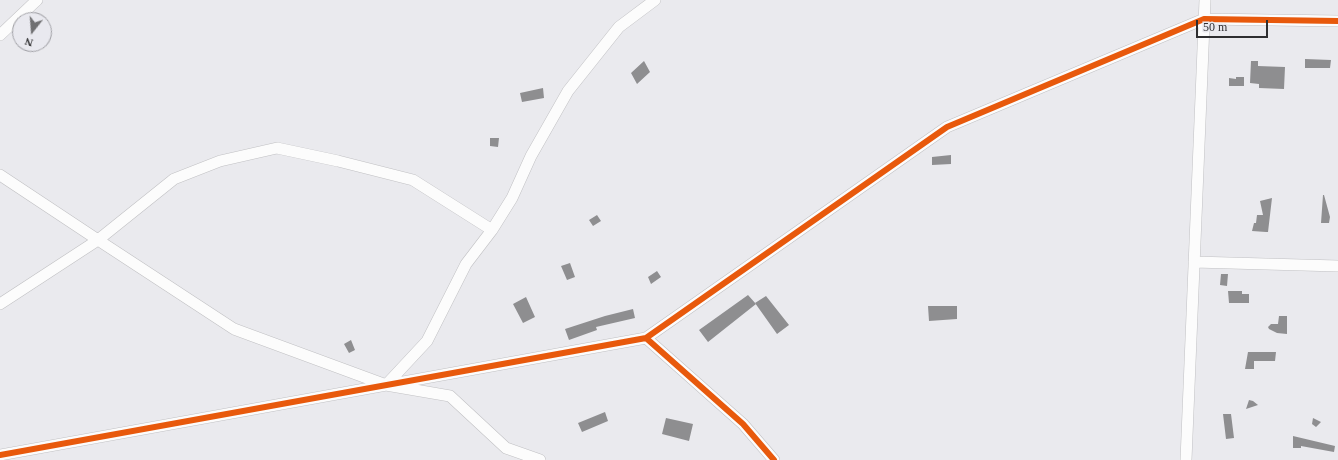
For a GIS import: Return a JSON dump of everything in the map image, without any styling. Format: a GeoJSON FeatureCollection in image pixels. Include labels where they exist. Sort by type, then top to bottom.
{"type":"FeatureCollection","features":[{"type":"Feature","properties":{"kind":"street"},"geometry":{"type":"LineString","coordinates":[[0,35],[36,0]]}},
{"type":"Feature","properties":{"kind":"street"},"geometry":{"type":"LineString","coordinates":[[386,385],[427,341],[466,264],[492,230],[512,198],[531,156],[568,91],[619,28],[655,0]]}},
{"type":"Feature","properties":{"kind":"street"},"geometry":{"type":"LineString","coordinates":[[1186,460],[1205,0]]}},
{"type":"Feature","properties":{"kind":"street"},"geometry":{"type":"LineString","coordinates":[[0,455],[646,338],[947,127],[1204,18],[1338,21]]}},
{"type":"Feature","properties":{"kind":"street"},"geometry":{"type":"LineString","coordinates":[[0,304],[98,240],[174,179],[220,161],[277,148],[338,161],[413,180],[492,230]]}},
{"type":"Feature","properties":{"kind":"street"},"geometry":{"type":"LineString","coordinates":[[0,175],[234,329],[386,385],[450,396],[506,448],[540,460]]}},
{"type":"Feature","properties":{"kind":"street"},"geometry":{"type":"LineString","coordinates":[[1194,262],[1338,266]]}},
{"type":"Feature","properties":{"kind":"street"},"geometry":{"type":"LineString","coordinates":[[646,338],[743,424],[774,460]]}},
{"type":"Feature","properties":{"kind":"building"},"geometry":{"type":"Polygon","coordinates":[[[1305,59],[1331,60],[1330,68],[1305,68],[1305,59]]]}},
{"type":"Feature","properties":{"kind":"building"},"geometry":{"type":"Polygon","coordinates":[[[644,61],[650,72],[637,84],[631,73],[644,61]]]}},
{"type":"Feature","properties":{"kind":"building"},"geometry":{"type":"Polygon","coordinates":[[[1251,61],[1258,61],[1258,66],[1285,67],[1284,89],[1259,88],[1259,84],[1250,83],[1251,61]]]}},
{"type":"Feature","properties":{"kind":"building"},"geometry":{"type":"Polygon","coordinates":[[[1236,77],[1244,77],[1244,86],[1229,86],[1229,78],[1236,79],[1236,77]]]}},
{"type":"Feature","properties":{"kind":"building"},"geometry":{"type":"Polygon","coordinates":[[[543,88],[544,98],[522,102],[520,93],[543,88]]]}},
{"type":"Feature","properties":{"kind":"building"},"geometry":{"type":"Polygon","coordinates":[[[490,138],[499,138],[498,147],[490,146],[490,138]]]}},
{"type":"Feature","properties":{"kind":"building"},"geometry":{"type":"Polygon","coordinates":[[[951,155],[951,164],[932,165],[932,157],[951,155]]]}},
{"type":"Feature","properties":{"kind":"building"},"geometry":{"type":"Polygon","coordinates":[[[1323,195],[1330,217],[1329,223],[1321,223],[1323,195]]]}},
{"type":"Feature","properties":{"kind":"building"},"geometry":{"type":"Polygon","coordinates":[[[1272,198],[1268,232],[1252,231],[1254,223],[1256,223],[1257,215],[1263,215],[1260,201],[1272,198]]]}},
{"type":"Feature","properties":{"kind":"building"},"geometry":{"type":"Polygon","coordinates":[[[597,215],[601,221],[593,226],[589,220],[597,215]]]}},
{"type":"Feature","properties":{"kind":"building"},"geometry":{"type":"Polygon","coordinates":[[[570,263],[575,277],[567,280],[561,266],[570,263]]]}},
{"type":"Feature","properties":{"kind":"building"},"geometry":{"type":"Polygon","coordinates":[[[657,271],[661,277],[651,284],[648,277],[657,271]]]}},
{"type":"Feature","properties":{"kind":"building"},"geometry":{"type":"Polygon","coordinates":[[[1221,274],[1228,274],[1227,286],[1220,285],[1221,274]]]}},
{"type":"Feature","properties":{"kind":"building"},"geometry":{"type":"Polygon","coordinates":[[[1228,291],[1242,291],[1242,294],[1249,294],[1249,303],[1229,303],[1228,291]]]}},
{"type":"Feature","properties":{"kind":"building"},"geometry":{"type":"Polygon","coordinates":[[[748,295],[756,304],[708,342],[699,330],[748,295]]]}},
{"type":"Feature","properties":{"kind":"building"},"geometry":{"type":"Polygon","coordinates":[[[766,296],[789,325],[777,334],[755,303],[766,296]]]}},
{"type":"Feature","properties":{"kind":"building"},"geometry":{"type":"Polygon","coordinates":[[[526,297],[535,317],[523,323],[513,304],[526,297]]]}},
{"type":"Feature","properties":{"kind":"building"},"geometry":{"type":"Polygon","coordinates":[[[928,306],[957,306],[957,319],[929,321],[928,306]]]}},
{"type":"Feature","properties":{"kind":"building"},"geometry":{"type":"Polygon","coordinates":[[[633,309],[635,318],[596,327],[597,330],[569,340],[565,329],[633,309]]]}},
{"type":"Feature","properties":{"kind":"building"},"geometry":{"type":"Polygon","coordinates":[[[1279,316],[1287,316],[1287,334],[1277,333],[1268,327],[1271,324],[1278,324],[1279,316]]]}},
{"type":"Feature","properties":{"kind":"building"},"geometry":{"type":"Polygon","coordinates":[[[351,340],[355,350],[349,353],[344,344],[351,340]]]}},
{"type":"Feature","properties":{"kind":"building"},"geometry":{"type":"Polygon","coordinates":[[[1248,352],[1276,352],[1275,361],[1254,361],[1254,369],[1245,369],[1248,352]]]}},
{"type":"Feature","properties":{"kind":"building"},"geometry":{"type":"Polygon","coordinates":[[[1249,400],[1253,401],[1258,405],[1246,409],[1249,400]]]}},
{"type":"Feature","properties":{"kind":"building"},"geometry":{"type":"Polygon","coordinates":[[[605,412],[608,421],[582,432],[578,423],[605,412]]]}},
{"type":"Feature","properties":{"kind":"building"},"geometry":{"type":"Polygon","coordinates":[[[1223,414],[1231,414],[1234,438],[1226,439],[1223,414]]]}},
{"type":"Feature","properties":{"kind":"building"},"geometry":{"type":"Polygon","coordinates":[[[666,418],[693,424],[689,441],[662,434],[666,418]]]}},
{"type":"Feature","properties":{"kind":"building"},"geometry":{"type":"Polygon","coordinates":[[[1313,418],[1321,422],[1316,427],[1312,424],[1313,418]]]}},
{"type":"Feature","properties":{"kind":"building"},"geometry":{"type":"Polygon","coordinates":[[[1293,436],[1335,446],[1334,452],[1301,446],[1301,448],[1293,448],[1293,436]]]}},
{"type":"Feature","properties":{"kind":"cycle path"},"geometry":{"type":"LineString","coordinates":[[646,338],[947,127],[1204,19],[1338,21]]}},
{"type":"Feature","properties":{"kind":"cycle path"},"geometry":{"type":"LineString","coordinates":[[0,455],[646,338],[743,424],[774,460]]}}]}
